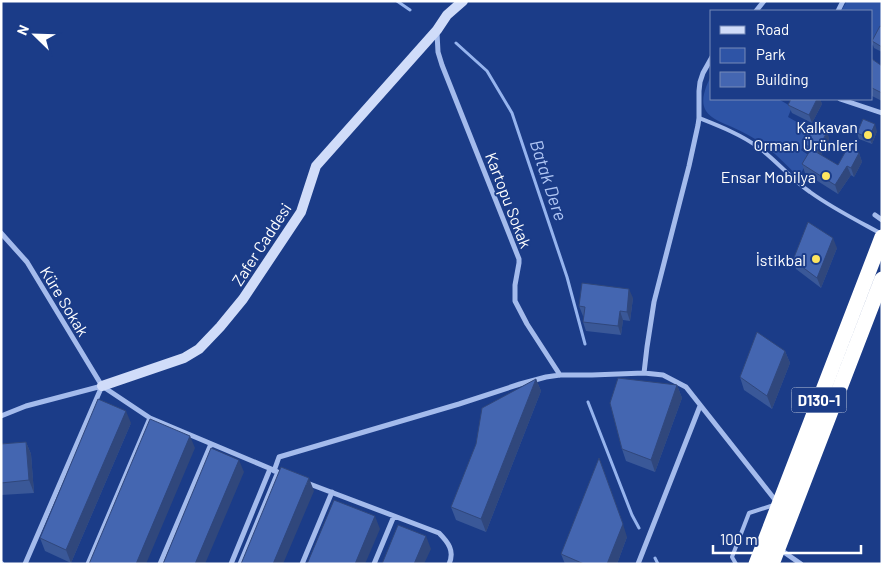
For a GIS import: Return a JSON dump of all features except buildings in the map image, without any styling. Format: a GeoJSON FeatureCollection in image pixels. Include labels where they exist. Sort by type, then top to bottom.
{"type":"FeatureCollection","features":[{"type":"Feature","properties":{"kind":"highway","name":"D130-1"},"geometry":{"type":"LineString","coordinates":[[756,564],[882,235]]}},
{"type":"Feature","properties":{"kind":"highway","name":"D130-1"},"geometry":{"type":"LineString","coordinates":[[772,564],[882,279]]}},
{"type":"Feature","properties":{"kind":"street","name":"Zafer Caddesi"},"geometry":{"type":"LineString","coordinates":[[102,386],[184,358],[198,349],[220,327],[243,299],[301,212],[316,166],[437,30],[447,15],[463,1]]}},
{"type":"Feature","properties":{"kind":"street","name":"Kartopu Sokak"},"geometry":{"type":"LineString","coordinates":[[437,30],[438,52],[442,65],[519,259],[515,301],[527,324],[560,375]]}},
{"type":"Feature","properties":{"kind":"street"},"geometry":{"type":"LineString","coordinates":[[644,373],[646,347],[654,302],[689,166],[699,118],[700,82],[710,60]]}},
{"type":"Feature","properties":{"kind":"street"},"geometry":{"type":"LineString","coordinates":[[843,100],[882,113]]}},
{"type":"Feature","properties":{"kind":"street"},"geometry":{"type":"LineString","coordinates":[[876,216],[882,220]]}},
{"type":"Feature","properties":{"kind":"street","name":"Küre Sokak"},"geometry":{"type":"LineString","coordinates":[[1,233],[27,262],[102,386]]}},
{"type":"Feature","properties":{"kind":"street"},"geometry":{"type":"LineString","coordinates":[[240,564],[279,457],[520,384],[560,375],[644,373],[663,375],[686,387],[779,504]]}},
{"type":"Feature","properties":{"kind":"street"},"geometry":{"type":"LineString","coordinates":[[25,564],[102,386]]}},
{"type":"Feature","properties":{"kind":"street"},"geometry":{"type":"LineString","coordinates":[[1,416],[26,406],[102,386],[150,418],[287,475]]}},
{"type":"Feature","properties":{"kind":"street"},"geometry":{"type":"LineString","coordinates":[[638,564],[700,406]]}},
{"type":"Feature","properties":{"kind":"street"},"geometry":{"type":"LineString","coordinates":[[88,564],[150,418]]}},
{"type":"Feature","properties":{"kind":"street"},"geometry":{"type":"LineString","coordinates":[[160,564],[211,444]]}},
{"type":"Feature","properties":{"kind":"street"},"geometry":{"type":"LineString","coordinates":[[231,564],[274,471]]}},
{"type":"Feature","properties":{"kind":"street"},"geometry":{"type":"LineString","coordinates":[[305,482],[439,533],[448,543],[452,558],[449,564]]}},
{"type":"Feature","properties":{"kind":"street"},"geometry":{"type":"LineString","coordinates":[[302,564],[332,492]]}},
{"type":"Feature","properties":{"kind":"street"},"geometry":{"type":"LineString","coordinates":[[374,564],[394,516]]}},
{"type":"Feature","properties":{"kind":"street"},"geometry":{"type":"LineString","coordinates":[[778,549],[800,564]]}},
{"type":"Feature","properties":{"kind":"lane"},"geometry":{"type":"LineString","coordinates":[[699,118],[759,147],[808,192],[882,235]]}},
{"type":"Feature","properties":{"kind":"lane"},"geometry":{"type":"LineString","coordinates":[[736,564],[732,557],[749,513],[779,504]]}},
{"type":"Feature","properties":{"kind":"green space"},"geometry":{"type":"Polygon","coordinates":[[[847,1],[882,1],[882,30],[873,44],[873,10],[842,10],[847,1]]]}},
{"type":"Feature","properties":{"kind":"green space"},"geometry":{"type":"Polygon","coordinates":[[[710,78],[710,100],[780,100],[792,107],[788,117],[811,130],[801,150],[810,156],[799,177],[760,142],[708,114],[703,102],[710,78]]]}},
{"type":"Feature","properties":{"kind":"waterway","name":"Batak Dere"},"geometry":{"type":"LineString","coordinates":[[397,1],[410,10]]}},
{"type":"Feature","properties":{"kind":"waterway","name":"Batak Dere"},"geometry":{"type":"LineString","coordinates":[[456,43],[487,71],[512,113],[567,277],[585,344]]}},
{"type":"Feature","properties":{"kind":"waterway","name":"Batak Dere"},"geometry":{"type":"LineString","coordinates":[[588,402],[632,515],[639,528]]}},
{"type":"Feature","properties":{"kind":"waterway","name":"Batak Dere"},"geometry":{"type":"LineString","coordinates":[[655,558],[658,564]]}},
{"type":"Feature","properties":{"kind":"place","name":"Kalkavan Orman Ürünleri"},"geometry":{"type":"Point","coordinates":[868,135]}},
{"type":"Feature","properties":{"kind":"place","name":"Ensar Mobilya"},"geometry":{"type":"Point","coordinates":[826,176]}},
{"type":"Feature","properties":{"kind":"place","name":"İstikbal"},"geometry":{"type":"Point","coordinates":[816,259]}}]}
